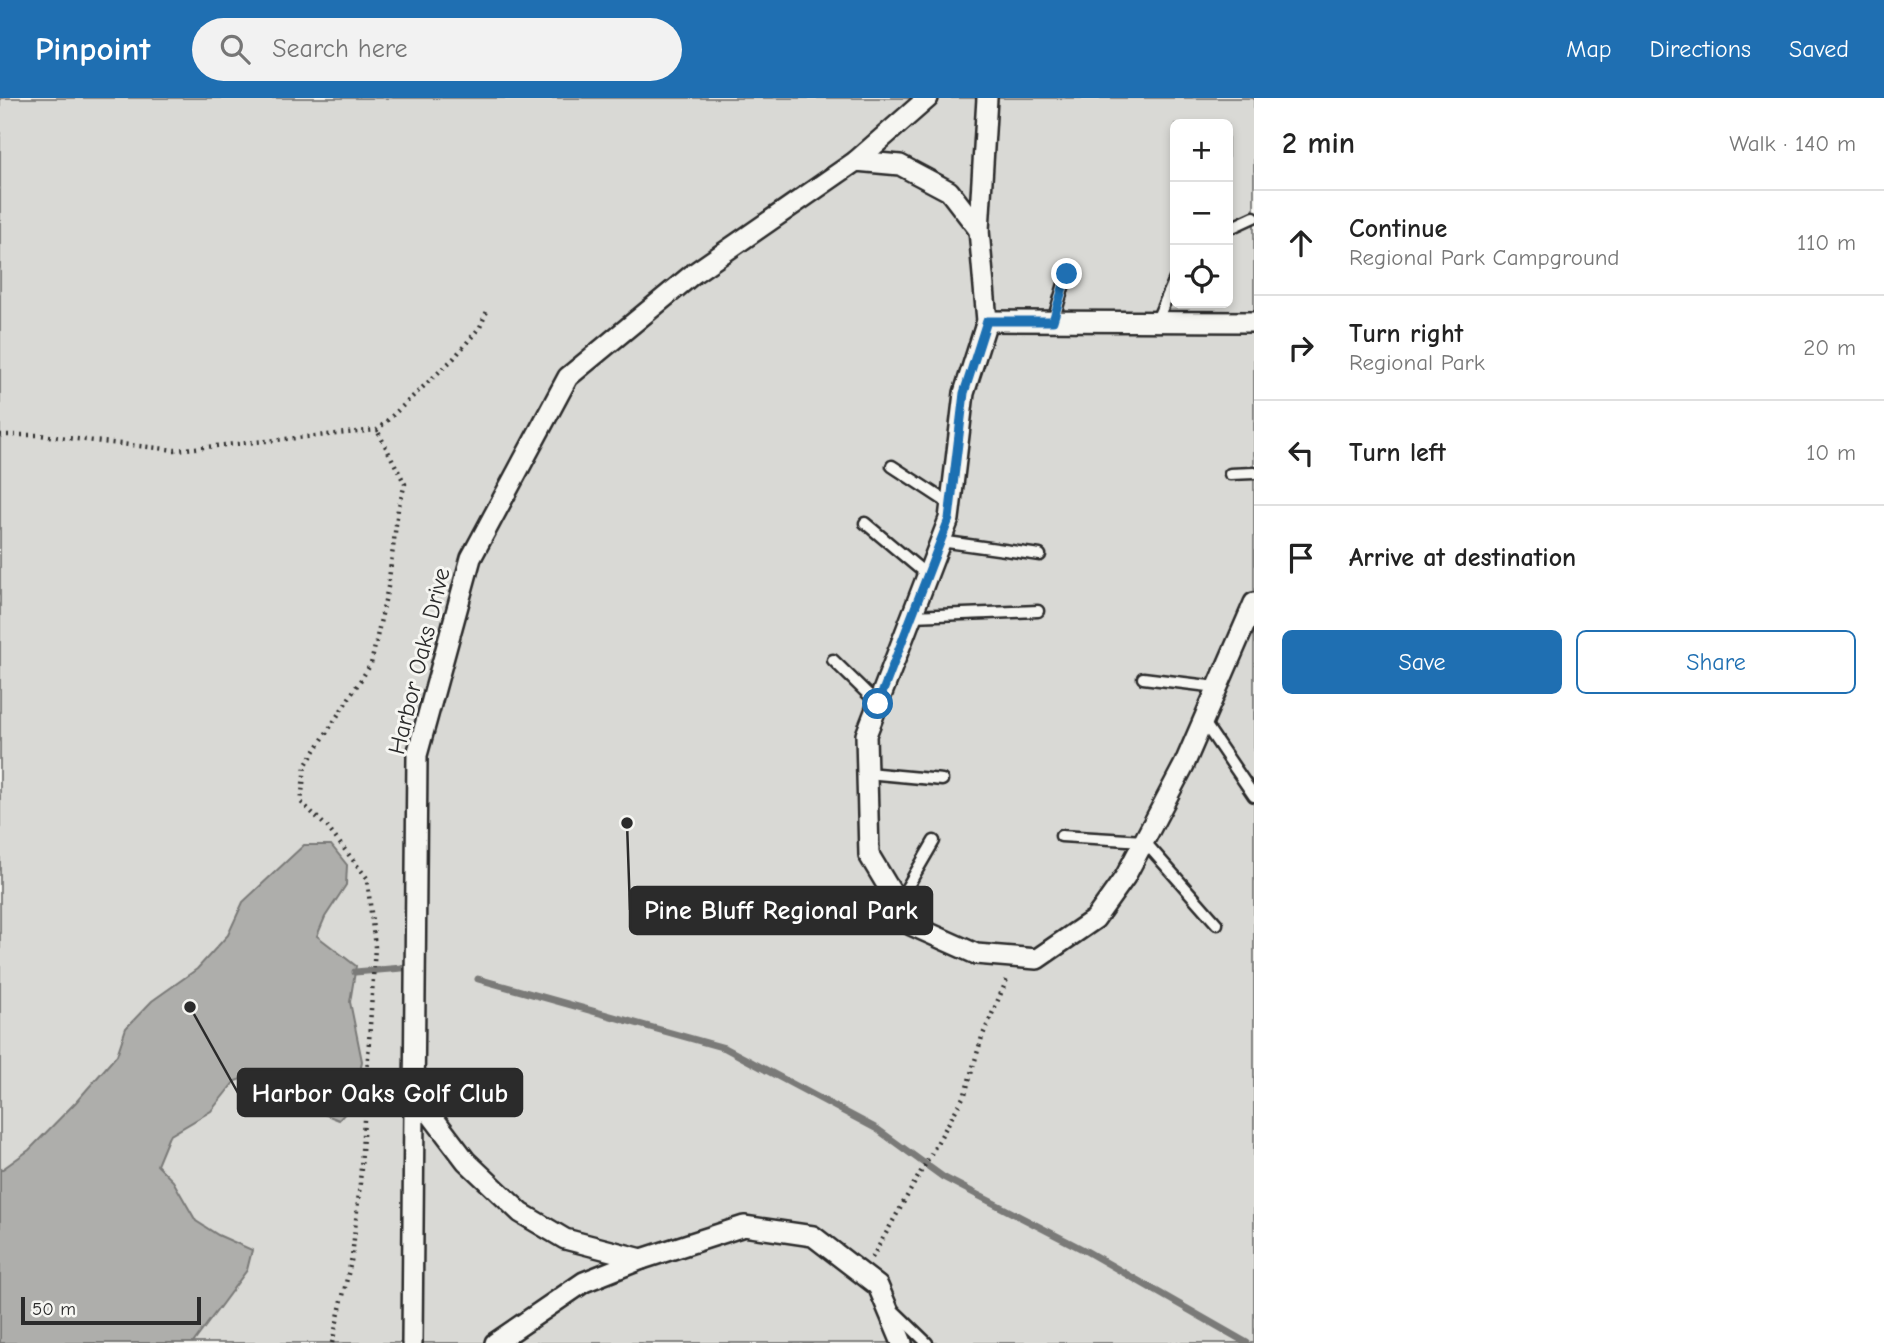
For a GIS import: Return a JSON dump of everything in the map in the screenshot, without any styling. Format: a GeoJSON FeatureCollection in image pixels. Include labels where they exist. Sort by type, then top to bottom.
{"type":"FeatureCollection","features":[{"type":"Feature","properties":{"kind":"street","name":"Harbor Oaks Drive"},"geometry":{"type":"LineString","coordinates":[[412,1343],[416,755],[471,558],[568,377],[693,274],[856,161],[928,98]]}},
{"type":"Feature","properties":{"kind":"street"},"geometry":{"type":"LineString","coordinates":[[987,98],[979,230],[987,321],[964,393],[949,519],[866,735],[869,855],[911,925],[976,954],[1037,959],[1095,919],[1125,877],[1184,765],[1254,603]]}},
{"type":"Feature","properties":{"kind":"street"},"geometry":{"type":"LineString","coordinates":[[856,161],[900,165],[948,191],[979,230]]}},
{"type":"Feature","properties":{"kind":"street"},"geometry":{"type":"LineString","coordinates":[[987,321],[1254,322]]}},
{"type":"Feature","properties":{"kind":"street"},"geometry":{"type":"LineString","coordinates":[[413,1091],[466,1161],[521,1213],[565,1239],[642,1259]]}},
{"type":"Feature","properties":{"kind":"street"},"geometry":{"type":"LineString","coordinates":[[495,1343],[584,1282],[642,1259],[744,1226],[813,1236],[878,1286],[902,1343]]}},
{"type":"Feature","properties":{"kind":"lane"},"geometry":{"type":"LineString","coordinates":[[1233,227],[1254,217]]}},
{"type":"Feature","properties":{"kind":"lane"},"geometry":{"type":"LineString","coordinates":[[1053,321],[1067,274]]}},
{"type":"Feature","properties":{"kind":"lane"},"geometry":{"type":"LineString","coordinates":[[1156,322],[1170,290]]}},
{"type":"Feature","properties":{"kind":"lane"},"geometry":{"type":"LineString","coordinates":[[892,466],[950,504]]}},
{"type":"Feature","properties":{"kind":"lane"},"geometry":{"type":"LineString","coordinates":[[1230,474],[1254,473]]}},
{"type":"Feature","properties":{"kind":"lane"},"geometry":{"type":"LineString","coordinates":[[865,523],[928,575]]}},
{"type":"Feature","properties":{"kind":"lane"},"geometry":{"type":"LineString","coordinates":[[940,541],[1040,555]]}},
{"type":"Feature","properties":{"kind":"lane"},"geometry":{"type":"LineString","coordinates":[[911,616],[1038,611]]}},
{"type":"Feature","properties":{"kind":"lane"},"geometry":{"type":"LineString","coordinates":[[833,660],[878,704]]}},
{"type":"Feature","properties":{"kind":"lane"},"geometry":{"type":"LineString","coordinates":[[1143,678],[1217,687]]}},
{"type":"Feature","properties":{"kind":"lane"},"geometry":{"type":"LineString","coordinates":[[1203,721],[1254,796]]}},
{"type":"Feature","properties":{"kind":"lane"},"geometry":{"type":"LineString","coordinates":[[867,773],[942,780]]}},
{"type":"Feature","properties":{"kind":"lane"},"geometry":{"type":"LineString","coordinates":[[1061,836],[1144,841],[1217,924]]}},
{"type":"Feature","properties":{"kind":"lane"},"geometry":{"type":"LineString","coordinates":[[898,903],[934,841]]}},
{"type":"Feature","properties":{"kind":"lane"},"geometry":{"type":"LineString","coordinates":[[886,1304],[927,1343]]}},
{"type":"Feature","properties":{"kind":"path"},"geometry":{"type":"LineString","coordinates":[[0,435],[40,435],[175,450],[377,430],[454,358],[480,327],[488,309]]}},
{"type":"Feature","properties":{"kind":"path"},"geometry":{"type":"LineString","coordinates":[[332,1343],[352,1257],[360,1183],[375,947],[367,878],[327,827],[301,802],[305,766],[371,664],[388,587],[398,509],[405,484],[377,430]]}},
{"type":"Feature","properties":{"kind":"path"},"geometry":{"type":"LineString","coordinates":[[864,1275],[965,1094],[982,1037],[1017,957]]}},
{"type":"Feature","properties":{"kind":"shaded area"},"geometry":{"type":"Polygon","coordinates":[[[0,98],[1254,98],[1254,1343],[0,1343],[0,98]]]}},
{"type":"Feature","properties":{"kind":"shaded area"},"geometry":{"type":"Polygon","coordinates":[[[304,845],[331,845],[347,865],[346,885],[325,917],[317,936],[356,966],[350,1002],[362,1061],[356,1101],[339,1120],[311,1109],[293,1088],[265,1071],[235,1081],[211,1111],[169,1136],[157,1165],[173,1181],[196,1221],[218,1235],[252,1250],[247,1270],[193,1343],[0,1343],[0,1171],[29,1150],[76,1102],[117,1055],[126,1028],[152,1001],[197,969],[228,935],[243,902],[304,845]]]}},
{"type":"Feature","properties":{"kind":"waterway"},"geometry":{"type":"LineString","coordinates":[[355,972],[402,968]]}},
{"type":"Feature","properties":{"kind":"waterway"},"geometry":{"type":"LineString","coordinates":[[478,979],[725,1048],[877,1129],[943,1177],[1086,1251],[1247,1343]]}},
{"type":"Feature","properties":{"kind":"place","name":"Pine Bluff Regional Park"},"geometry":{"type":"Point","coordinates":[627,823]}},
{"type":"Feature","properties":{"kind":"place","name":"Harbor Oaks Golf Club"},"geometry":{"type":"Point","coordinates":[190,1007]}},
{"type":"Feature","properties":{"kind":"route"},"geometry":{"type":"LineString","coordinates":[[878,704],[949,519],[964,393],[987,321],[1053,321],[1067,274]]}}]}
